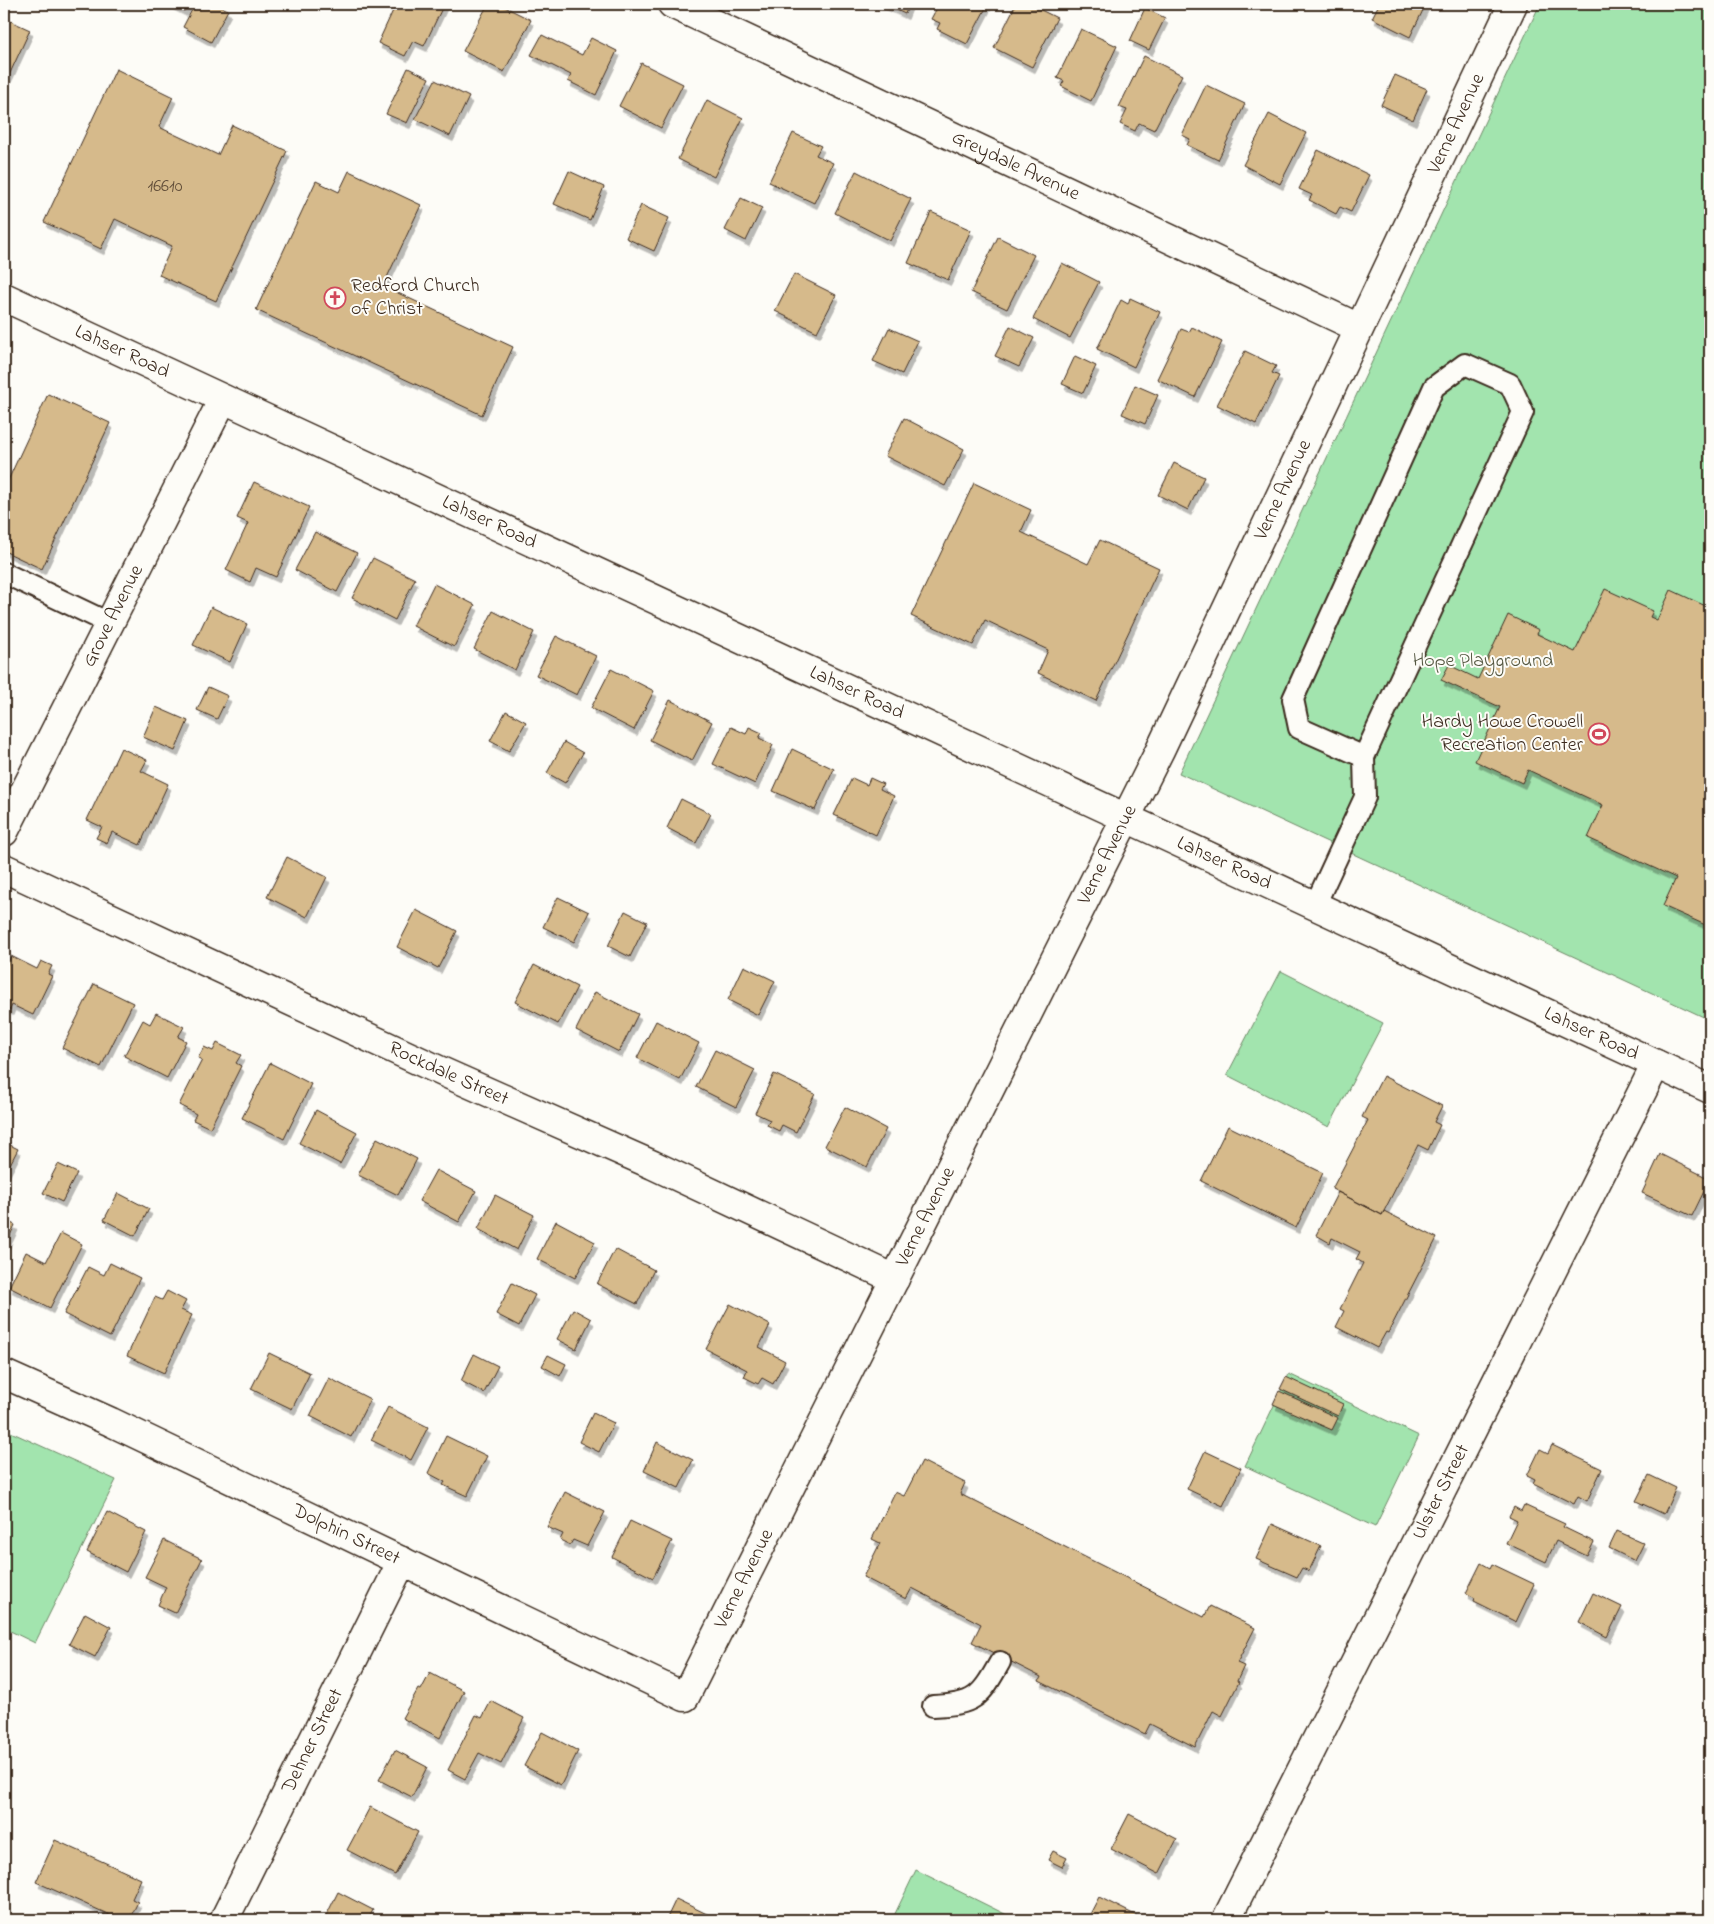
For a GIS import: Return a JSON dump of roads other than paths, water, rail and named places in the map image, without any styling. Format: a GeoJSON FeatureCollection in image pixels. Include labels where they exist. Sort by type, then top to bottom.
{"type":"FeatureCollection","features":[{"type":"Feature","properties":{"kind":"street","name":"Greydale Avenue"},"geometry":{"type":"LineString","coordinates":[[672,4],[1360,328]]}},
{"type":"Feature","properties":{"kind":"street","name":"Verne Avenue"},"geometry":{"type":"LineString","coordinates":[[685,1697],[1164,741],[1513,4]]}},
{"type":"Feature","properties":{"kind":"street","name":"Lahser Road"},"geometry":{"type":"LineString","coordinates":[[4,297],[1710,1089]]}},
{"type":"Feature","properties":{"kind":"street","name":"Grove Avenue"},"geometry":{"type":"LineString","coordinates":[[4,832],[223,399]]}},
{"type":"Feature","properties":{"kind":"street","name":"Rockdale Street"},"geometry":{"type":"LineString","coordinates":[[4,868],[443,1072],[654,1164],[895,1279]]}},
{"type":"Feature","properties":{"kind":"street","name":"Ulster Street"},"geometry":{"type":"LineString","coordinates":[[1226,1920],[1656,1064]]}},
{"type":"Feature","properties":{"kind":"street","name":"Dolphin Street"},"geometry":{"type":"LineString","coordinates":[[4,1374],[111,1422],[685,1697]]}},
{"type":"Feature","properties":{"kind":"street","name":"Dehner Street"},"geometry":{"type":"LineString","coordinates":[[224,1920],[402,1561]]}},
{"type":"Feature","properties":{"kind":"lane"},"geometry":{"type":"LineString","coordinates":[[1315,906],[1365,797],[1364,757],[1523,412],[1510,384],[1464,364],[1434,387],[1293,699],[1299,728],[1364,757]]}},
{"type":"Feature","properties":{"kind":"lane"},"geometry":{"type":"LineString","coordinates":[[4,574],[109,623]]}},
{"type":"Feature","properties":{"kind":"lane"},"geometry":{"type":"LineString","coordinates":[[933,1706],[956,1705],[974,1699],[989,1682],[1000,1662]]}},
{"type":"Feature","properties":{"kind":"place","name":"Redford Church of Christ"},"geometry":{"type":"Point","coordinates":[335,298]}},
{"type":"Feature","properties":{"kind":"place","name":"Hardy Howe Crowell Recreation Center"},"geometry":{"type":"Point","coordinates":[1599,734]}},
{"type":"Feature","properties":{"kind":"park label","name":"Hope Playground"},"geometry":{"type":"Point","coordinates":[1483,661]}}]}
